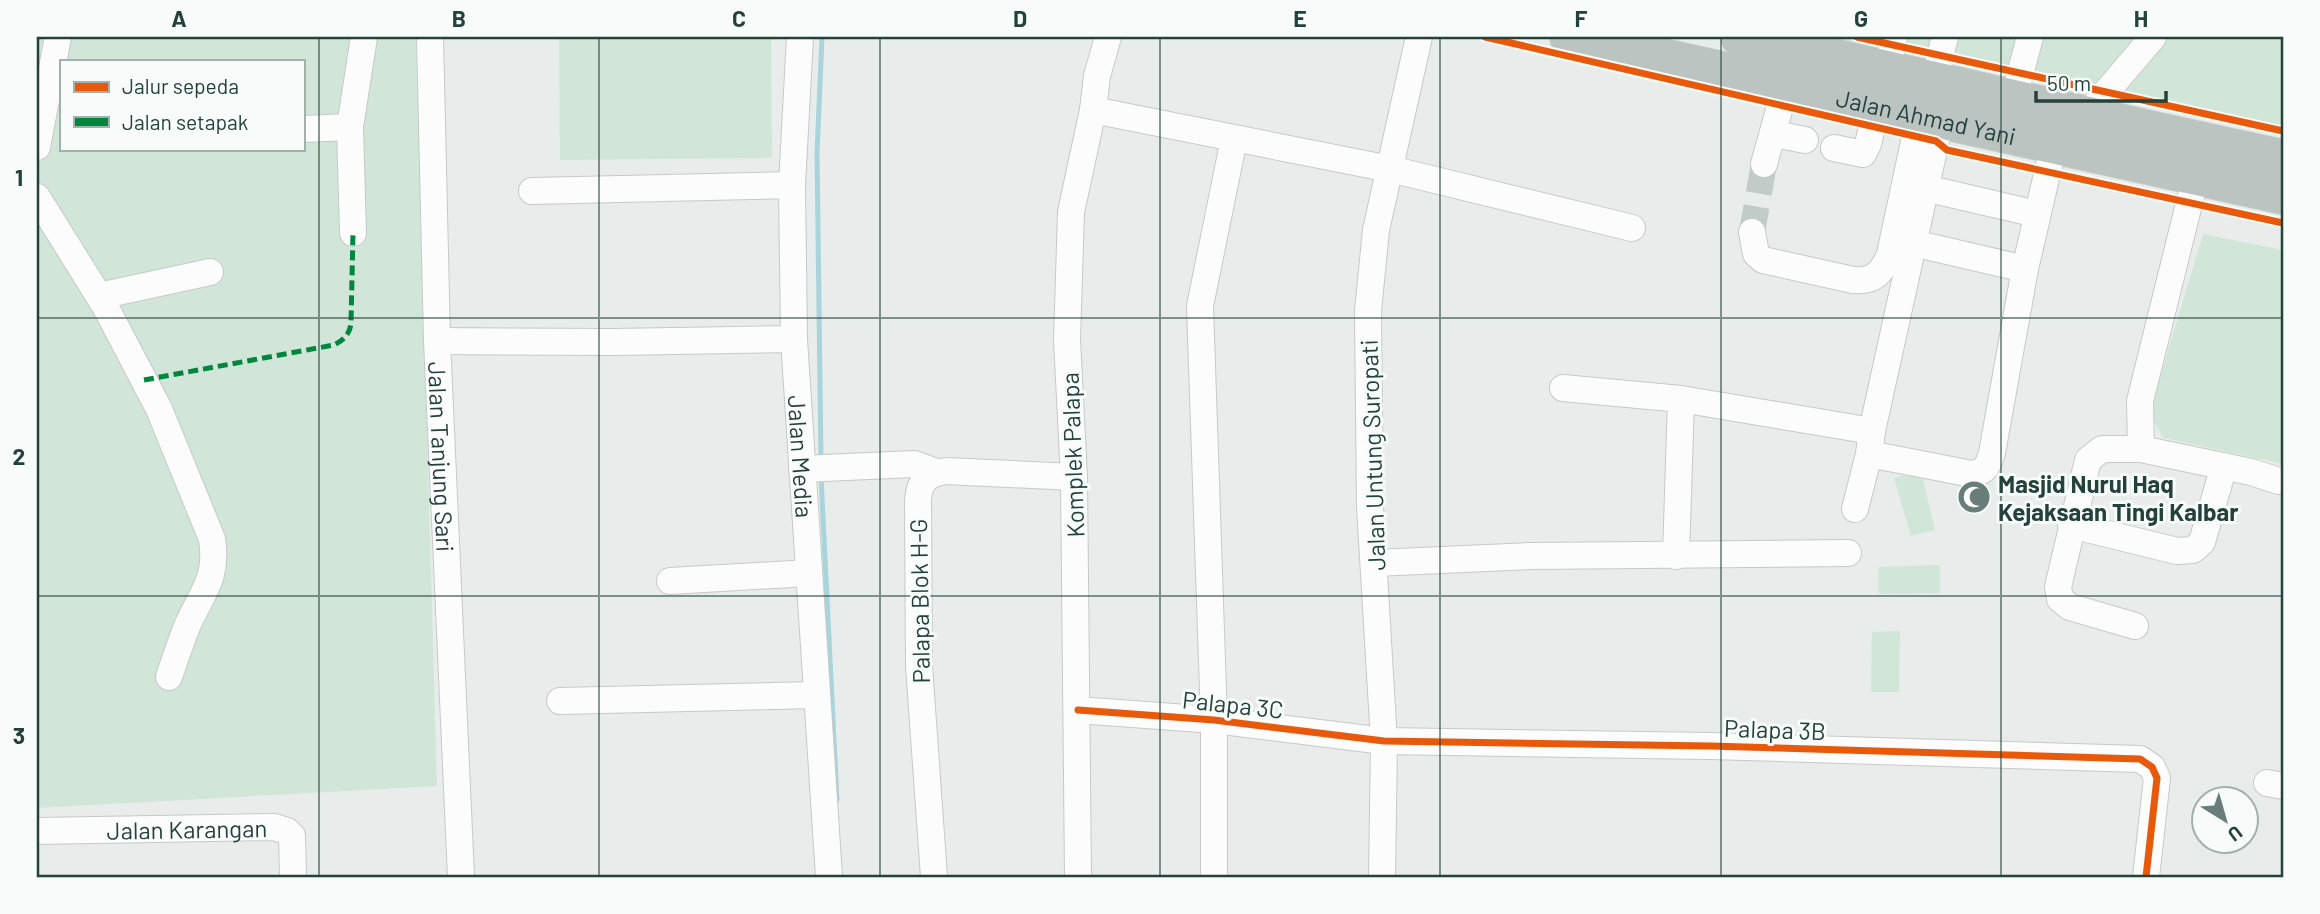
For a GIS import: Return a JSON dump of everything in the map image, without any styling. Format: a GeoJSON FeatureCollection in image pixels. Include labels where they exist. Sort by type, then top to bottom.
{"type":"FeatureCollection","features":[{"type":"Feature","properties":{"kind":"highway","name":"Jalan Ahmad Yani"},"geometry":{"type":"LineString","coordinates":[[1569,37],[2283,195]]}},
{"type":"Feature","properties":{"kind":"highway","name":"Jalan Ahmad Yani"},"geometry":{"type":"LineString","coordinates":[[1740,37],[1891,53],[1934,80],[2085,117],[2283,159]]}},
{"type":"Feature","properties":{"kind":"street"},"geometry":{"type":"LineString","coordinates":[[46,142],[58,37]]}},
{"type":"Feature","properties":{"kind":"street"},"geometry":{"type":"LineString","coordinates":[[353,233],[350,127],[364,37]]}},
{"type":"Feature","properties":{"kind":"street","name":"Jalan Tanjung Sari"},"geometry":{"type":"LineString","coordinates":[[430,37],[437,341],[461,877]]}},
{"type":"Feature","properties":{"kind":"street","name":"Jalan Media"},"geometry":{"type":"LineString","coordinates":[[800,37],[792,185],[794,339],[829,877]]}},
{"type":"Feature","properties":{"kind":"street","name":"Komplek Palapa"},"geometry":{"type":"LineString","coordinates":[[1078,877],[1074,477],[1067,340],[1072,212],[1093,110],[1097,76],[1108,37]]}},
{"type":"Feature","properties":{"kind":"street","name":"Jalan Untung Suropati"},"geometry":{"type":"LineString","coordinates":[[1382,877],[1384,741],[1368,447],[1368,311],[1376,230],[1419,37]]}},
{"type":"Feature","properties":{"kind":"street"},"geometry":{"type":"LineString","coordinates":[[1934,80],[1945,37]]}},
{"type":"Feature","properties":{"kind":"street"},"geometry":{"type":"LineString","coordinates":[[2008,96],[2013,37]]}},
{"type":"Feature","properties":{"kind":"street"},"geometry":{"type":"LineString","coordinates":[[2008,96],[2030,37]]}},
{"type":"Feature","properties":{"kind":"street"},"geometry":{"type":"LineString","coordinates":[[2085,117],[2153,37]]}},
{"type":"Feature","properties":{"kind":"street"},"geometry":{"type":"LineString","coordinates":[[1763,164],[1774,134],[1786,85]]}},
{"type":"Feature","properties":{"kind":"street"},"geometry":{"type":"LineString","coordinates":[[1834,148],[1863,154],[1877,106]]}},
{"type":"Feature","properties":{"kind":"street"},"geometry":{"type":"LineString","coordinates":[[1093,110],[1390,170],[1632,229]]}},
{"type":"Feature","properties":{"kind":"street"},"geometry":{"type":"LineString","coordinates":[[1855,509],[1925,188],[1930,116]]}},
{"type":"Feature","properties":{"kind":"street"},"geometry":{"type":"LineString","coordinates":[[1752,232],[1756,254],[1763,260],[1853,280],[1864,281],[1880,274],[1890,254],[1930,116]]}},
{"type":"Feature","properties":{"kind":"street"},"geometry":{"type":"LineString","coordinates":[[304,129],[350,127]]}},
{"type":"Feature","properties":{"kind":"street"},"geometry":{"type":"LineString","coordinates":[[1774,134],[1805,140]]}},
{"type":"Feature","properties":{"kind":"street"},"geometry":{"type":"LineString","coordinates":[[1214,877],[1214,720],[1200,306],[1234,139]]}},
{"type":"Feature","properties":{"kind":"street"},"geometry":{"type":"LineString","coordinates":[[1563,388],[1681,399],[1870,443],[1972,474],[1981,472],[1987,467],[2025,269],[2054,144]]}},
{"type":"Feature","properties":{"kind":"street"},"geometry":{"type":"LineString","coordinates":[[2141,449],[2140,401],[2196,176]]}},
{"type":"Feature","properties":{"kind":"street"},"geometry":{"type":"LineString","coordinates":[[533,191],[792,185]]}},
{"type":"Feature","properties":{"kind":"street"},"geometry":{"type":"LineString","coordinates":[[1925,188],[2037,214]]}},
{"type":"Feature","properties":{"kind":"street"},"geometry":{"type":"LineString","coordinates":[[37,197],[99,296],[159,409],[212,540],[215,558],[213,573],[188,624],[169,677]]}},
{"type":"Feature","properties":{"kind":"street"},"geometry":{"type":"LineString","coordinates":[[1913,243],[2025,269]]}},
{"type":"Feature","properties":{"kind":"street"},"geometry":{"type":"LineString","coordinates":[[99,296],[210,272]]}},
{"type":"Feature","properties":{"kind":"street"},"geometry":{"type":"LineString","coordinates":[[437,341],[794,339]]}},
{"type":"Feature","properties":{"kind":"street"},"geometry":{"type":"LineString","coordinates":[[1675,556],[1681,399]]}},
{"type":"Feature","properties":{"kind":"street"},"geometry":{"type":"LineString","coordinates":[[2135,626],[2073,609],[2060,599],[2057,587],[2088,460],[2102,449],[2141,449],[2179,455],[2279,481]]}},
{"type":"Feature","properties":{"kind":"street"},"geometry":{"type":"LineString","coordinates":[[802,469],[914,464],[936,472],[1074,477]]}},
{"type":"Feature","properties":{"kind":"street"},"geometry":{"type":"LineString","coordinates":[[2071,526],[2177,551],[2193,550],[2202,542],[2224,466]]}},
{"type":"Feature","properties":{"kind":"street","name":"Palapa Blok H-G"},"geometry":{"type":"LineString","coordinates":[[934,877],[919,666],[918,501],[920,484],[936,472]]}},
{"type":"Feature","properties":{"kind":"street"},"geometry":{"type":"LineString","coordinates":[[1375,563],[1532,556],[1848,553]]}},
{"type":"Feature","properties":{"kind":"street"},"geometry":{"type":"LineString","coordinates":[[670,581],[809,573]]}},
{"type":"Feature","properties":{"kind":"street"},"geometry":{"type":"LineString","coordinates":[[561,701],[816,695]]}},
{"type":"Feature","properties":{"kind":"street","name":"Palapa 3C"},"geometry":{"type":"LineString","coordinates":[[1078,710],[1214,720],[1384,741]]}},
{"type":"Feature","properties":{"kind":"street","name":"Palapa 3B"},"geometry":{"type":"LineString","coordinates":[[1384,741],[1710,746],[2140,759],[2152,767],[2157,778],[2146,877]]}},
{"type":"Feature","properties":{"kind":"street","name":"Jalan Karangan"},"geometry":{"type":"LineString","coordinates":[[37,831],[274,827],[287,831],[292,836],[293,877]]}},
{"type":"Feature","properties":{"kind":"green space"},"geometry":{"type":"Polygon","coordinates":[[[37,37],[416,37],[437,786],[37,808],[37,37]]]}},
{"type":"Feature","properties":{"kind":"green space"},"geometry":{"type":"Polygon","coordinates":[[[559,37],[771,37],[772,158],[560,160],[559,37]]]}},
{"type":"Feature","properties":{"kind":"green space"},"geometry":{"type":"Polygon","coordinates":[[[1826,37],[2017,37],[2010,70],[1826,37]]]}},
{"type":"Feature","properties":{"kind":"green space"},"geometry":{"type":"Polygon","coordinates":[[[2041,37],[2283,37],[2283,133],[2032,77],[2041,37]]]}},
{"type":"Feature","properties":{"kind":"green space"},"geometry":{"type":"Polygon","coordinates":[[[2203,234],[2283,250],[2283,464],[2164,438],[2150,411],[2203,234]]]}},
{"type":"Feature","properties":{"kind":"green space"},"geometry":{"type":"Polygon","coordinates":[[[1921,471],[1935,530],[1911,536],[1894,478],[1921,471]]]}},
{"type":"Feature","properties":{"kind":"green space"},"geometry":{"type":"Polygon","coordinates":[[[1940,565],[1940,593],[1879,594],[1878,567],[1940,565]]]}},
{"type":"Feature","properties":{"kind":"green space"},"geometry":{"type":"Polygon","coordinates":[[[1900,631],[1899,692],[1871,692],[1872,632],[1900,631]]]}},
{"type":"Feature","properties":{"kind":"waterway"},"geometry":{"type":"LineString","coordinates":[[821,460],[817,153],[822,37]]}},
{"type":"Feature","properties":{"kind":"waterway"},"geometry":{"type":"LineString","coordinates":[[821,477],[837,800]]}},
{"type":"Feature","properties":{"kind":"tunnel"},"geometry":{"type":"LineString","coordinates":[[1752,232],[1764,164]]}},
{"type":"Feature","properties":{"kind":"marked path"},"geometry":{"type":"LineString","coordinates":[[144,380],[334,345],[341,341],[348,333],[351,323],[353,233]]}},
{"type":"Feature","properties":{"kind":"cycle path"},"geometry":{"type":"LineString","coordinates":[[1485,37],[1936,141],[1947,150],[2283,223]]}},
{"type":"Feature","properties":{"kind":"cycle path"},"geometry":{"type":"LineString","coordinates":[[1857,37],[2283,131]]}},
{"type":"Feature","properties":{"kind":"cycle path"},"geometry":{"type":"LineString","coordinates":[[1078,710],[1214,720],[1384,741],[1710,746],[2140,759],[2152,767],[2157,778],[2146,877]]}},
{"type":"Feature","properties":{"kind":"place","name":"Masjid Nurul Haq Kejaksaan Tingi Kalbar"},"geometry":{"type":"Point","coordinates":[1974,497]}}]}
